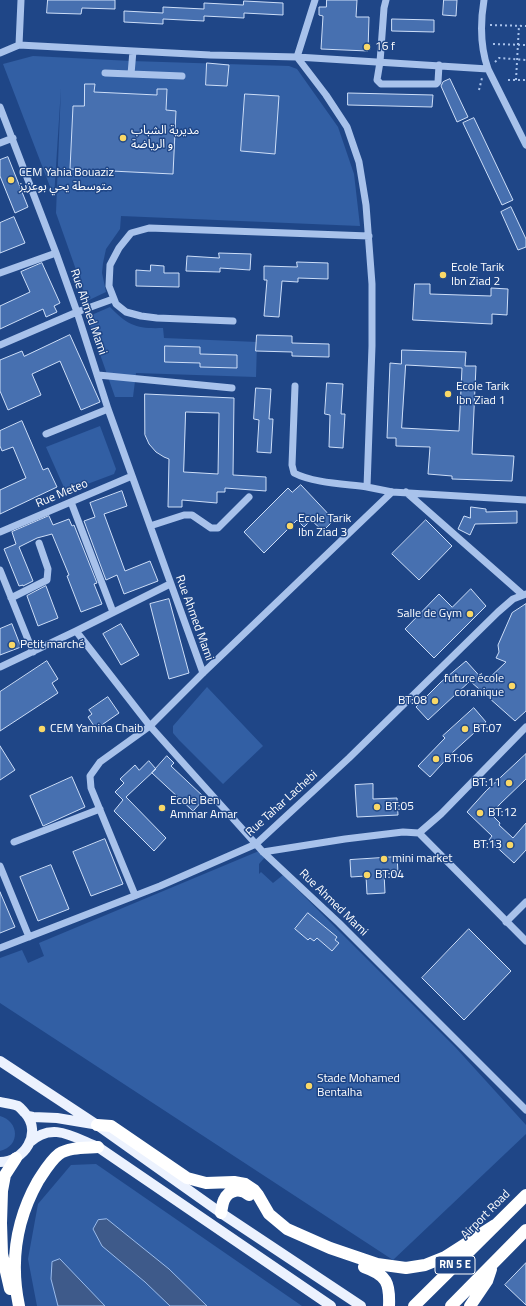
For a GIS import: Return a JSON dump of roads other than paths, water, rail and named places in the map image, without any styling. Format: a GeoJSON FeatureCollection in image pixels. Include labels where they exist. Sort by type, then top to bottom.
{"type":"FeatureCollection","features":[{"type":"Feature","properties":{"kind":"highway"},"geometry":{"type":"LineString","coordinates":[[97,1125],[111,1126],[187,1178],[206,1183],[234,1182],[245,1184],[254,1190],[258,1195],[268,1214],[287,1229],[330,1248],[377,1264],[406,1268],[435,1262],[495,1225]]}},
{"type":"Feature","properties":{"kind":"highway"},"geometry":{"type":"LineString","coordinates":[[19,1306],[14,1273],[16,1247],[22,1218],[32,1192],[46,1168],[58,1154],[67,1150],[98,1147]]}},
{"type":"Feature","properties":{"kind":"highway"},"geometry":{"type":"LineString","coordinates":[[14,1306],[2,1254],[1,1222],[3,1181],[16,1158]]}},
{"type":"Feature","properties":{"kind":"highway"},"geometry":{"type":"LineString","coordinates":[[221,1213],[224,1199],[229,1193],[235,1190],[246,1192],[252,1197],[260,1212],[268,1221],[277,1230],[290,1239],[340,1259],[373,1270],[382,1276],[388,1284],[389,1306]]}},
{"type":"Feature","properties":{"kind":"highway","name":"Airport Road"},"geometry":{"type":"LineString","coordinates":[[414,1306],[526,1195]]}},
{"type":"Feature","properties":{"kind":"highway","name":"RN 5 E"},"geometry":{"type":"LineString","coordinates":[[451,1306],[526,1230]]}},
{"type":"Feature","properties":{"kind":"highway"},"geometry":{"type":"LineString","coordinates":[[470,1306],[487,1281],[492,1265]]}},
{"type":"Feature","properties":{"kind":"main road"},"geometry":{"type":"LineString","coordinates":[[0,1061],[97,1125],[221,1213],[360,1306]]}},
{"type":"Feature","properties":{"kind":"main road"},"geometry":{"type":"LineString","coordinates":[[0,1102],[19,1107],[28,1116],[33,1118],[57,1118],[97,1125]]}},
{"type":"Feature","properties":{"kind":"main road"},"geometry":{"type":"LineString","coordinates":[[28,1116],[32,1130],[29,1144]]}},
{"type":"Feature","properties":{"kind":"main road"},"geometry":{"type":"LineString","coordinates":[[0,1162],[9,1161],[16,1158],[36,1137],[46,1132],[62,1132],[69,1134],[98,1147],[331,1306]]}},
{"type":"Feature","properties":{"kind":"street"},"geometry":{"type":"LineString","coordinates":[[19,45],[21,0]]}},
{"type":"Feature","properties":{"kind":"street"},"geometry":{"type":"LineString","coordinates":[[297,57],[315,0]]}},
{"type":"Feature","properties":{"kind":"street"},"geometry":{"type":"LineString","coordinates":[[386,0],[377,80],[381,84],[436,84],[438,82],[439,65]]}},
{"type":"Feature","properties":{"kind":"street"},"geometry":{"type":"LineString","coordinates":[[484,0],[481,24],[483,52],[488,69],[526,145]]}},
{"type":"Feature","properties":{"kind":"street"},"geometry":{"type":"LineString","coordinates":[[0,52],[19,45],[210,55],[297,57],[488,69]]}},
{"type":"Feature","properties":{"kind":"street"},"geometry":{"type":"LineString","coordinates":[[131,74],[133,51]]}},
{"type":"Feature","properties":{"kind":"street"},"geometry":{"type":"LineString","coordinates":[[474,68],[480,63],[483,52]]}},
{"type":"Feature","properties":{"kind":"street"},"geometry":{"type":"LineString","coordinates":[[297,57],[326,95],[347,127],[359,162],[366,205],[372,284],[372,346],[367,487]]}},
{"type":"Feature","properties":{"kind":"street"},"geometry":{"type":"LineString","coordinates":[[105,73],[182,76]]}},
{"type":"Feature","properties":{"kind":"street","name":"Rue Ahmed Mami"},"geometry":{"type":"LineString","coordinates":[[0,107],[56,253],[77,312],[108,409],[203,673],[150,726],[263,852],[339,923],[526,1110]]}},
{"type":"Feature","properties":{"kind":"street"},"geometry":{"type":"LineString","coordinates":[[0,143],[13,138]]}},
{"type":"Feature","properties":{"kind":"street"},"geometry":{"type":"LineString","coordinates":[[233,321],[156,318],[126,312],[116,304],[109,286],[110,265],[118,248],[131,233],[149,228],[369,236]]}},
{"type":"Feature","properties":{"kind":"street"},"geometry":{"type":"LineString","coordinates":[[0,273],[56,253]]}},
{"type":"Feature","properties":{"kind":"street"},"geometry":{"type":"LineString","coordinates":[[0,345],[77,312],[113,299]]}},
{"type":"Feature","properties":{"kind":"street"},"geometry":{"type":"LineString","coordinates":[[98,375],[232,388]]}},
{"type":"Feature","properties":{"kind":"street"},"geometry":{"type":"LineString","coordinates":[[295,386],[292,465],[294,473],[312,479],[392,492],[526,500]]}},
{"type":"Feature","properties":{"kind":"street"},"geometry":{"type":"LineString","coordinates":[[46,434],[108,409]]}},
{"type":"Feature","properties":{"kind":"street","name":"Rue Meteo"},"geometry":{"type":"LineString","coordinates":[[0,532],[132,476]]}},
{"type":"Feature","properties":{"kind":"street"},"geometry":{"type":"LineString","coordinates":[[203,673],[392,492]]}},
{"type":"Feature","properties":{"kind":"street"},"geometry":{"type":"LineString","coordinates":[[406,492],[524,595]]}},
{"type":"Feature","properties":{"kind":"street"},"geometry":{"type":"LineString","coordinates":[[150,526],[184,515],[192,515],[211,528],[218,528],[249,497]]}},
{"type":"Feature","properties":{"kind":"street"},"geometry":{"type":"LineString","coordinates":[[71,502],[113,612]]}},
{"type":"Feature","properties":{"kind":"street"},"geometry":{"type":"LineString","coordinates":[[11,598],[46,580],[48,569],[39,543]]}},
{"type":"Feature","properties":{"kind":"street"},"geometry":{"type":"LineString","coordinates":[[0,570],[33,652]]}},
{"type":"Feature","properties":{"kind":"street"},"geometry":{"type":"LineString","coordinates":[[0,667],[76,632],[170,584]]}},
{"type":"Feature","properties":{"kind":"street","name":"Rue Tahar Lachebi"},"geometry":{"type":"LineString","coordinates":[[0,948],[160,886],[256,844],[350,758],[498,612],[513,599],[524,595]]}},
{"type":"Feature","properties":{"kind":"street"},"geometry":{"type":"LineString","coordinates":[[76,632],[150,726],[100,762],[90,776],[91,788],[135,895]]}},
{"type":"Feature","properties":{"kind":"street"},"geometry":{"type":"LineString","coordinates":[[419,833],[441,814],[526,728]]}},
{"type":"Feature","properties":{"kind":"street"},"geometry":{"type":"LineString","coordinates":[[14,842],[100,809]]}},
{"type":"Feature","properties":{"kind":"street"},"geometry":{"type":"LineString","coordinates":[[263,852],[345,838],[403,832],[419,833],[526,941]]}},
{"type":"Feature","properties":{"kind":"street"},"geometry":{"type":"LineString","coordinates":[[0,866],[29,937]]}},
{"type":"Feature","properties":{"kind":"street"},"geometry":{"type":"LineString","coordinates":[[506,922],[526,902]]}},
{"type":"Feature","properties":{"kind":"place","name":"16 f"},"geometry":{"type":"Point","coordinates":[367,47]}},
{"type":"Feature","properties":{"kind":"place","name":"مديرية الشباب و الرياضة"},"geometry":{"type":"Point","coordinates":[123,138]}},
{"type":"Feature","properties":{"kind":"place","name":"CEM Yahia Bouaziz متوسطة يحي بوعزيز"},"geometry":{"type":"Point","coordinates":[11,180]}},
{"type":"Feature","properties":{"kind":"place","name":"Ecole Tarik Ibn Ziad 2"},"geometry":{"type":"Point","coordinates":[443,275]}},
{"type":"Feature","properties":{"kind":"place","name":"Ecole Tarik Ibn Ziad 1"},"geometry":{"type":"Point","coordinates":[448,394]}},
{"type":"Feature","properties":{"kind":"place","name":"Ecole Tarik Ibn Ziad 3"},"geometry":{"type":"Point","coordinates":[290,526]}},
{"type":"Feature","properties":{"kind":"place","name":"Salle de Gym"},"geometry":{"type":"Point","coordinates":[470,614]}},
{"type":"Feature","properties":{"kind":"place","name":"Petit marché"},"geometry":{"type":"Point","coordinates":[12,645]}},
{"type":"Feature","properties":{"kind":"place","name":"future école coranique"},"geometry":{"type":"Point","coordinates":[512,686]}},
{"type":"Feature","properties":{"kind":"place","name":"BT:08"},"geometry":{"type":"Point","coordinates":[435,701]}},
{"type":"Feature","properties":{"kind":"place","name":"CEM Yamina Chaib"},"geometry":{"type":"Point","coordinates":[42,729]}},
{"type":"Feature","properties":{"kind":"place","name":"BT:07"},"geometry":{"type":"Point","coordinates":[465,729]}},
{"type":"Feature","properties":{"kind":"place","name":"BT:06"},"geometry":{"type":"Point","coordinates":[436,759]}},
{"type":"Feature","properties":{"kind":"place","name":"BT:11"},"geometry":{"type":"Point","coordinates":[509,783]}},
{"type":"Feature","properties":{"kind":"place","name":"BT:05"},"geometry":{"type":"Point","coordinates":[377,807]}},
{"type":"Feature","properties":{"kind":"place","name":"Ecole Ben Ammar Amar"},"geometry":{"type":"Point","coordinates":[162,808]}},
{"type":"Feature","properties":{"kind":"place","name":"BT:12"},"geometry":{"type":"Point","coordinates":[480,813]}},
{"type":"Feature","properties":{"kind":"place","name":"BT:13"},"geometry":{"type":"Point","coordinates":[510,845]}},
{"type":"Feature","properties":{"kind":"place","name":"mini market"},"geometry":{"type":"Point","coordinates":[384,859]}},
{"type":"Feature","properties":{"kind":"place","name":"BT:04"},"geometry":{"type":"Point","coordinates":[367,875]}},
{"type":"Feature","properties":{"kind":"place","name":"Stade Mohamed Bentalha"},"geometry":{"type":"Point","coordinates":[309,1086]}}]}
